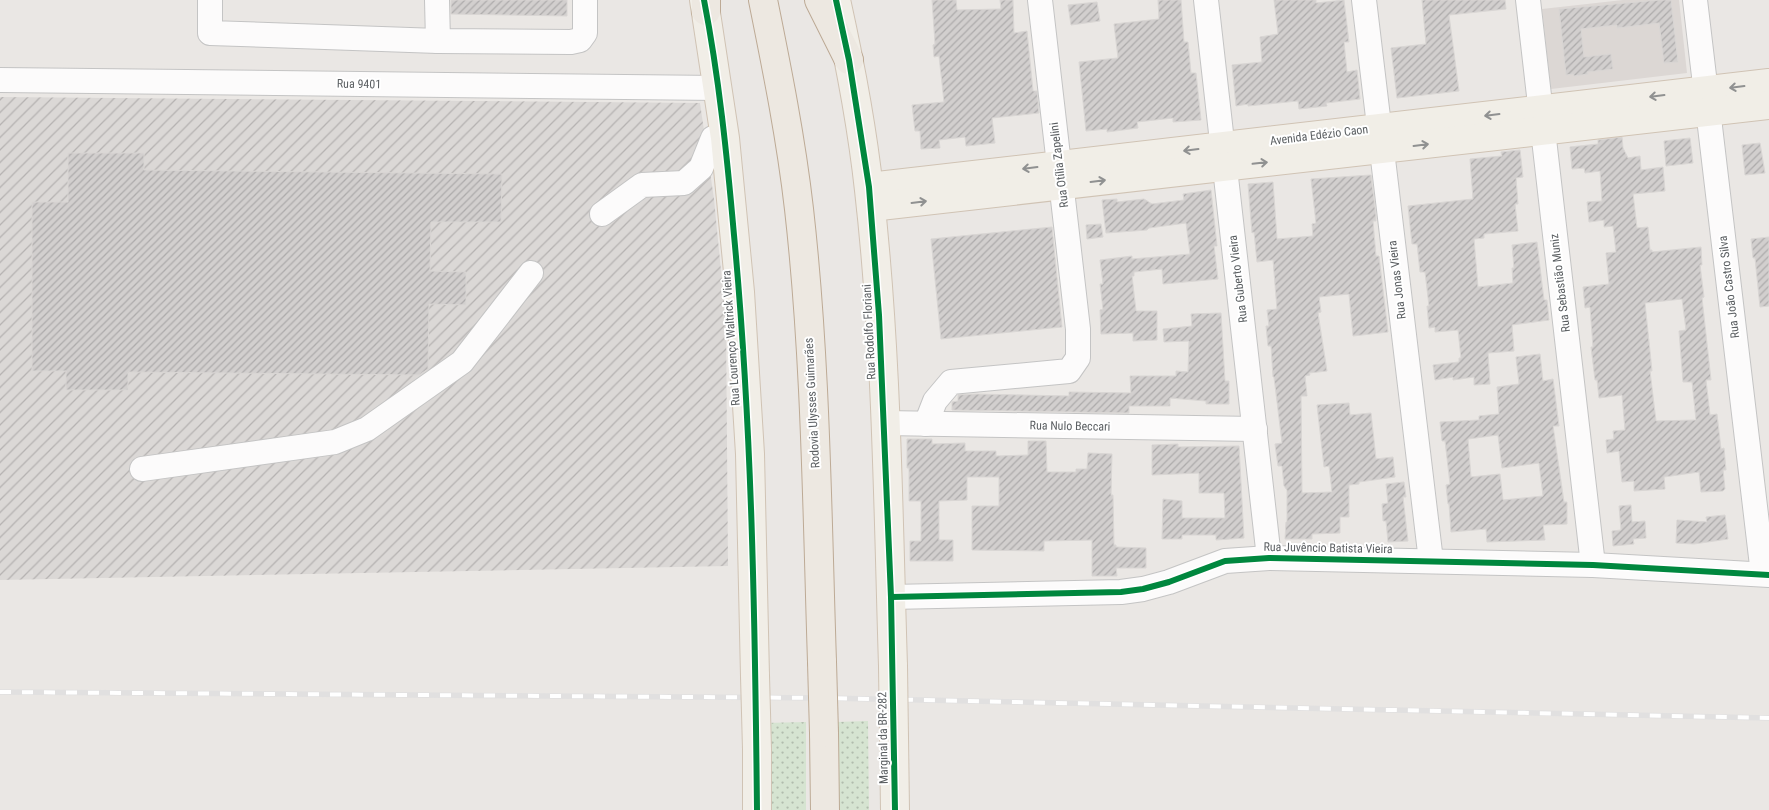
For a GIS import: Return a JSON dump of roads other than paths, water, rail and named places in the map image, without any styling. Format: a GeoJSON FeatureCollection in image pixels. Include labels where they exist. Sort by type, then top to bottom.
{"type":"FeatureCollection","features":[{"type":"Feature","properties":{"kind":"highway","name":"Rodovia Ulysses Guimarães"},"geometry":{"type":"LineString","coordinates":[[763,0],[792,157],[805,267],[812,374],[824,733],[824,810]]}},
{"type":"Feature","properties":{"kind":"highway"},"geometry":{"type":"LineString","coordinates":[[819,0],[849,60]]}},
{"type":"Feature","properties":{"kind":"main road","name":"Rua Rodolfo Floriani"},"geometry":{"type":"LineString","coordinates":[[836,0],[849,60],[870,197],[885,423],[893,666]]}},
{"type":"Feature","properties":{"kind":"main road","name":"Rua Lourenço Waltrick Vieira"},"geometry":{"type":"LineString","coordinates":[[705,4],[725,138],[740,292],[750,454],[757,810]]}},
{"type":"Feature","properties":{"kind":"main road","name":"Avenida Edézio Caon"},"geometry":{"type":"LineString","coordinates":[[870,197],[1707,101],[1769,83]]}},
{"type":"Feature","properties":{"kind":"main road","name":"Avenida Edézio Caon"},"geometry":{"type":"LineString","coordinates":[[1707,101],[1769,105]]}},
{"type":"Feature","properties":{"kind":"main road","name":"Marginal da BR-282"},"geometry":{"type":"LineString","coordinates":[[893,666],[895,810]]}},
{"type":"Feature","properties":{"kind":"street"},"geometry":{"type":"LineString","coordinates":[[210,0],[210,33],[438,41],[570,42],[580,40],[584,33],[585,0]]}},
{"type":"Feature","properties":{"kind":"street"},"geometry":{"type":"LineString","coordinates":[[437,0],[438,41]]}},
{"type":"Feature","properties":{"kind":"street","name":"Rua Otília Zapelini"},"geometry":{"type":"LineString","coordinates":[[926,424],[935,401],[951,382],[1069,371],[1078,358],[1078,329],[1040,0]]}},
{"type":"Feature","properties":{"kind":"street","name":"Rua Guberto Vieira"},"geometry":{"type":"LineString","coordinates":[[1206,0],[1269,558]]}},
{"type":"Feature","properties":{"kind":"street","name":"Rua Jonas Vieira"},"geometry":{"type":"LineString","coordinates":[[1364,0],[1431,561]]}},
{"type":"Feature","properties":{"kind":"street","name":"Rua Sebastião Muniz"},"geometry":{"type":"LineString","coordinates":[[1528,0],[1593,565]]}},
{"type":"Feature","properties":{"kind":"street","name":"Rua João Castro Silva"},"geometry":{"type":"LineString","coordinates":[[1695,0],[1766,575]]}},
{"type":"Feature","properties":{"kind":"street","name":"Rua 9401"},"geometry":{"type":"LineString","coordinates":[[0,80],[718,88]]}},
{"type":"Feature","properties":{"kind":"street"},"geometry":{"type":"LineString","coordinates":[[602,214],[642,185],[684,183],[702,168],[713,138]]}},
{"type":"Feature","properties":{"kind":"street"},"geometry":{"type":"LineString","coordinates":[[142,469],[335,442],[366,429],[462,362],[531,273]]}},
{"type":"Feature","properties":{"kind":"street","name":"Rua Nulo Beccari"},"geometry":{"type":"LineString","coordinates":[[885,423],[1255,429]]}},
{"type":"Feature","properties":{"kind":"street","name":"Rua Juvêncio Batista Vieira"},"geometry":{"type":"LineString","coordinates":[[891,597],[1121,592],[1144,589],[1169,582],[1237,559],[1269,558],[1593,565],[1766,575]]}},
{"type":"Feature","properties":{"kind":"railway"},"geometry":{"type":"LineString","coordinates":[[0,692],[825,698],[1769,718]]}}]}
